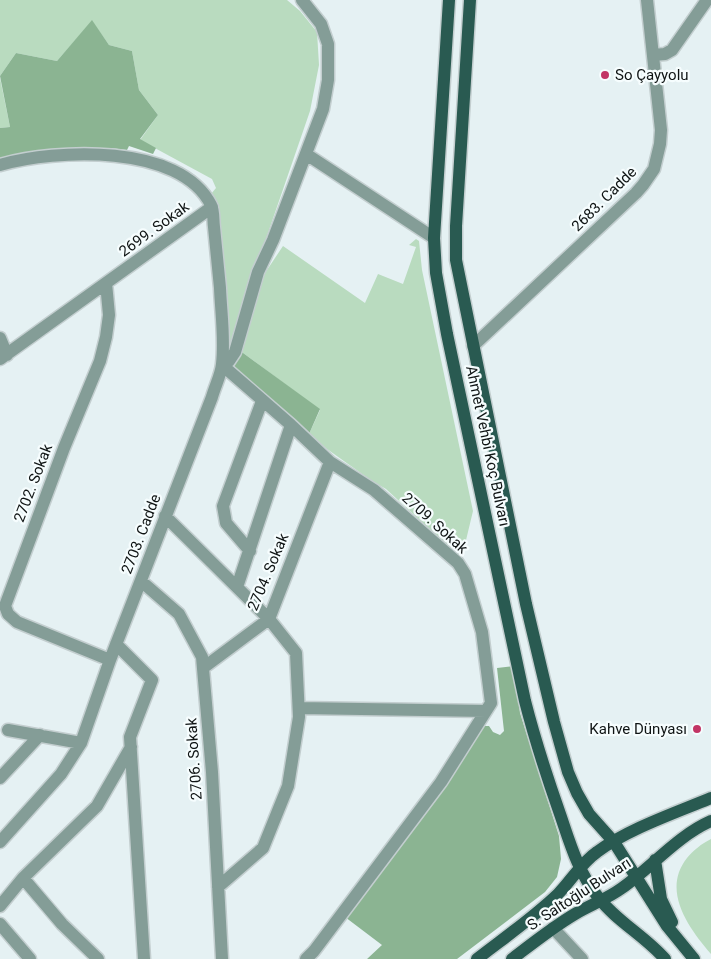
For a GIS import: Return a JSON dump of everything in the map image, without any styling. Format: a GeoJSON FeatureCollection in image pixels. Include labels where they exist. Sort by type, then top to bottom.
{"type":"FeatureCollection","features":[{"type":"Feature","properties":{"kind":"main road","name":"Ahmet Vehbi Koç Bulvarı"},"geometry":{"type":"LineString","coordinates":[[449,0],[434,238],[436,273],[523,693],[540,756],[572,852],[580,869],[601,902],[665,959]]}},
{"type":"Feature","properties":{"kind":"main road","name":"Ahmet Vehbi Koç Bulvarı"},"geometry":{"type":"LineString","coordinates":[[470,0],[456,226],[456,260],[526,604],[563,758],[572,783],[594,821],[614,842],[662,918],[679,941]]}},
{"type":"Feature","properties":{"kind":"main road","name":"S. Saltoğlu Bulvarı"},"geometry":{"type":"LineString","coordinates":[[477,959],[542,908],[563,889],[598,851],[639,828],[711,798]]}},
{"type":"Feature","properties":{"kind":"main road","name":"S. Saltoğlu Bulvarı"},"geometry":{"type":"LineString","coordinates":[[512,959],[553,928],[576,913],[601,902],[636,878],[695,828],[711,821]]}},
{"type":"Feature","properties":{"kind":"main road"},"geometry":{"type":"LineString","coordinates":[[656,860],[657,879],[663,903],[679,941],[694,959]]}},
{"type":"Feature","properties":{"kind":"street"},"geometry":{"type":"LineString","coordinates":[[222,365],[229,361],[235,352],[258,272],[273,240],[323,109],[328,80],[328,44],[320,24],[302,0]]}},
{"type":"Feature","properties":{"kind":"street","name":"2683. Cadde"},"geometry":{"type":"LineString","coordinates":[[473,346],[636,193],[654,169],[660,130],[647,0]]}},
{"type":"Feature","properties":{"kind":"street"},"geometry":{"type":"LineString","coordinates":[[654,55],[665,54],[672,50],[707,0]]}},
{"type":"Feature","properties":{"kind":"street"},"geometry":{"type":"LineString","coordinates":[[306,154],[434,238]]}},
{"type":"Feature","properties":{"kind":"street","name":"2699. Sokak"},"geometry":{"type":"LineString","coordinates":[[0,165],[38,156],[123,156],[140,159],[172,170],[197,187],[206,196],[212,207],[3,357]]}},
{"type":"Feature","properties":{"kind":"street","name":"2703. Cadde"},"geometry":{"type":"LineString","coordinates":[[0,842],[62,774],[81,743],[116,644],[212,396],[222,365],[219,278],[212,207]]}},
{"type":"Feature","properties":{"kind":"street","name":"2702. Sokak"},"geometry":{"type":"LineString","coordinates":[[106,283],[109,315],[100,361],[60,457],[5,606],[8,614],[17,622],[110,660]]}},
{"type":"Feature","properties":{"kind":"street"},"geometry":{"type":"LineString","coordinates":[[0,338],[3,357]]}},
{"type":"Feature","properties":{"kind":"street","name":"2709. Sokak"},"geometry":{"type":"LineString","coordinates":[[222,365],[330,462],[374,490],[458,563],[465,574],[482,632],[491,703],[441,782],[314,951],[306,959]]}},
{"type":"Feature","properties":{"kind":"street"},"geometry":{"type":"LineString","coordinates":[[250,551],[226,523],[223,506],[262,401]]}},
{"type":"Feature","properties":{"kind":"street"},"geometry":{"type":"LineString","coordinates":[[237,587],[291,425]]}},
{"type":"Feature","properties":{"kind":"street","name":"2704. Sokak"},"geometry":{"type":"LineString","coordinates":[[203,668],[269,619],[330,462]]}},
{"type":"Feature","properties":{"kind":"street"},"geometry":{"type":"LineString","coordinates":[[165,516],[269,619],[296,653],[299,717],[288,786],[263,848],[218,887]]}},
{"type":"Feature","properties":{"kind":"street","name":"2706. Sokak"},"geometry":{"type":"LineString","coordinates":[[141,581],[179,614],[202,657],[212,772],[222,959]]}},
{"type":"Feature","properties":{"kind":"street"},"geometry":{"type":"LineString","coordinates":[[116,644],[152,680],[130,737],[144,959]]}},
{"type":"Feature","properties":{"kind":"street"},"geometry":{"type":"LineString","coordinates":[[299,708],[486,711]]}},
{"type":"Feature","properties":{"kind":"street"},"geometry":{"type":"LineString","coordinates":[[8,730],[81,743]]}},
{"type":"Feature","properties":{"kind":"street"},"geometry":{"type":"LineString","coordinates":[[0,778],[40,735]]}},
{"type":"Feature","properties":{"kind":"street"},"geometry":{"type":"LineString","coordinates":[[0,906],[23,878],[97,806],[131,747]]}},
{"type":"Feature","properties":{"kind":"street"},"geometry":{"type":"LineString","coordinates":[[23,878],[62,924],[98,959]]}},
{"type":"Feature","properties":{"kind":"street"},"geometry":{"type":"LineString","coordinates":[[0,924],[30,959]]}},
{"type":"Feature","properties":{"kind":"street"},"geometry":{"type":"LineString","coordinates":[[553,928],[582,959]]}},
{"type":"Feature","properties":{"kind":"green space"},"geometry":{"type":"Polygon","coordinates":[[[0,0],[287,0],[300,11],[317,32],[319,65],[310,111],[227,352],[227,293],[219,214],[211,194],[216,188],[212,179],[140,140],[158,115],[139,90],[132,51],[109,45],[92,21],[57,61],[16,53],[0,76],[0,0]]]}},
{"type":"Feature","properties":{"kind":"green space"},"geometry":{"type":"Polygon","coordinates":[[[92,20],[109,45],[132,51],[139,90],[158,115],[140,139],[156,148],[153,154],[129,146],[127,150],[110,148],[17,154],[0,159],[0,128],[10,127],[0,76],[16,53],[57,61],[92,20]]]}},
{"type":"Feature","properties":{"kind":"green space"},"geometry":{"type":"Polygon","coordinates":[[[0,78],[10,127],[0,128],[0,78]]]}},
{"type":"Feature","properties":{"kind":"green space"},"geometry":{"type":"Polygon","coordinates":[[[416,239],[419,241],[422,270],[473,511],[461,561],[447,545],[386,489],[327,449],[309,434],[320,410],[239,350],[265,273],[283,246],[365,303],[378,274],[403,284],[416,247],[409,245],[416,239]]]}},
{"type":"Feature","properties":{"kind":"green space"},"geometry":{"type":"Polygon","coordinates":[[[239,350],[320,409],[309,434],[237,371],[234,365],[239,350]]]}},
{"type":"Feature","properties":{"kind":"green space"},"geometry":{"type":"Polygon","coordinates":[[[514,666],[520,713],[559,836],[561,859],[557,877],[545,892],[457,959],[367,959],[382,945],[345,917],[483,726],[489,726],[493,732],[500,735],[504,731],[497,668],[514,666]]]}},
{"type":"Feature","properties":{"kind":"green space"},"geometry":{"type":"Polygon","coordinates":[[[711,839],[711,954],[694,933],[681,909],[677,896],[677,883],[680,871],[687,858],[698,847],[711,839]]]}},
{"type":"Feature","properties":{"kind":"place","name":"So Çayyolu"},"geometry":{"type":"Point","coordinates":[605,75]}},
{"type":"Feature","properties":{"kind":"place","name":"Kahve Dünyası"},"geometry":{"type":"Point","coordinates":[697,729]}}]}
